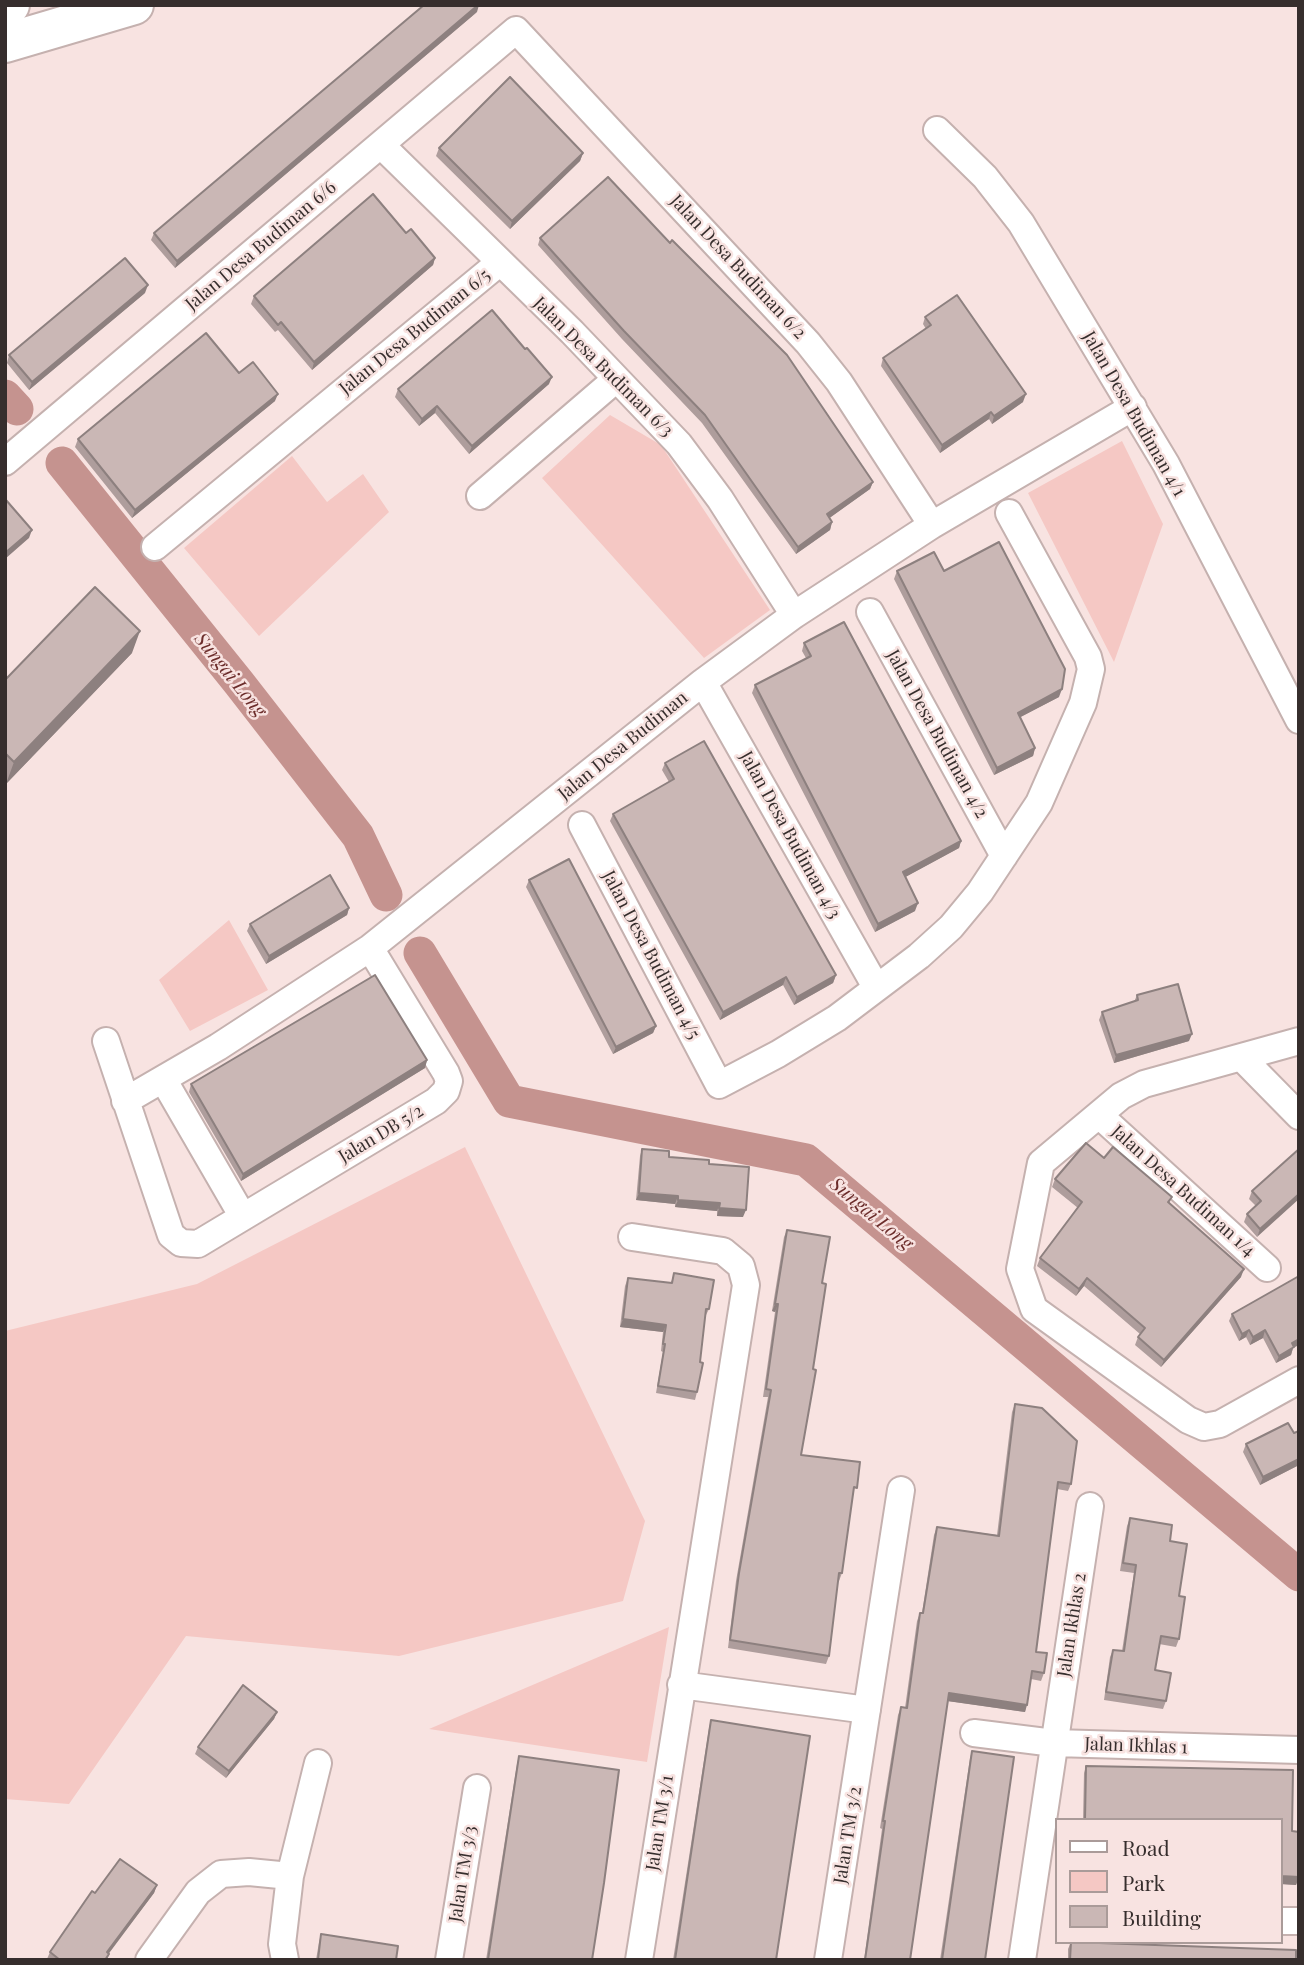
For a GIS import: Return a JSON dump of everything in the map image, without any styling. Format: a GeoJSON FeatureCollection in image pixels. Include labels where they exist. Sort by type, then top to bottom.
{"type":"FeatureCollection","features":[{"type":"Feature","properties":{"kind":"highway"},"geometry":{"type":"LineString","coordinates":[[5,43],[134,5]]}},
{"type":"Feature","properties":{"kind":"street","name":"Jalan Desa Budiman 6/6"},"geometry":{"type":"LineString","coordinates":[[5,462],[516,30]]}},
{"type":"Feature","properties":{"kind":"street","name":"Jalan Desa Budiman 6/2"},"geometry":{"type":"LineString","coordinates":[[516,30],[808,343],[839,382],[932,526]]}},
{"type":"Feature","properties":{"kind":"street","name":"Jalan Desa Budiman 4/1"},"geometry":{"type":"LineString","coordinates":[[937,130],[985,177],[1021,223],[1166,464],[1299,720]]}},
{"type":"Feature","properties":{"kind":"street","name":"Jalan Desa Budiman 6/3"},"geometry":{"type":"LineString","coordinates":[[380,145],[572,332],[698,467],[793,615]]}},
{"type":"Feature","properties":{"kind":"street","name":"Jalan Desa Budiman 6/5"},"geometry":{"type":"LineString","coordinates":[[155,547],[499,263]]}},
{"type":"Feature","properties":{"kind":"street"},"geometry":{"type":"LineString","coordinates":[[480,496],[615,380]]}},
{"type":"Feature","properties":{"kind":"street","name":"Jalan Desa Budiman"},"geometry":{"type":"LineString","coordinates":[[125,1101],[218,1047],[370,948],[703,682],[793,615],[932,526],[1133,407]]}},
{"type":"Feature","properties":{"kind":"street"},"geometry":{"type":"LineString","coordinates":[[876,987],[919,956],[951,926],[980,892],[1039,803],[1083,703],[1091,669],[1086,651],[1009,513]]}},
{"type":"Feature","properties":{"kind":"street","name":"Jalan Desa Budiman 4/2"},"geometry":{"type":"LineString","coordinates":[[870,612],[1004,856]]}},
{"type":"Feature","properties":{"kind":"street","name":"Jalan Desa Budiman 4/3"},"geometry":{"type":"LineString","coordinates":[[703,682],[876,987]]}},
{"type":"Feature","properties":{"kind":"street","name":"Jalan Desa Budiman 4/5"},"geometry":{"type":"LineString","coordinates":[[582,825],[719,1086],[837,1018],[876,987]]}},
{"type":"Feature","properties":{"kind":"street","name":"Jalan DB 5/2"},"geometry":{"type":"LineString","coordinates":[[125,1101],[171,1235],[181,1243],[198,1244],[436,1101],[446,1091],[449,1081],[446,1073],[370,948]]}},
{"type":"Feature","properties":{"kind":"street"},"geometry":{"type":"LineString","coordinates":[[106,1041],[125,1101]]}},
{"type":"Feature","properties":{"kind":"street"},"geometry":{"type":"LineString","coordinates":[[1299,1041],[1242,1059],[1144,1084],[1121,1096],[1041,1163],[1020,1269],[1034,1308],[1188,1420],[1204,1427],[1220,1424],[1299,1380]]}},
{"type":"Feature","properties":{"kind":"street"},"geometry":{"type":"LineString","coordinates":[[1242,1059],[1299,1116]]}},
{"type":"Feature","properties":{"kind":"street"},"geometry":{"type":"LineString","coordinates":[[163,1079],[243,1217]]}},
{"type":"Feature","properties":{"kind":"street","name":"Jalan Desa Budiman 1/4"},"geometry":{"type":"LineString","coordinates":[[1099,1115],[1267,1268]]}},
{"type":"Feature","properties":{"kind":"street","name":"Jalan TM 3/1"},"geometry":{"type":"LineString","coordinates":[[632,1237],[723,1251],[741,1266],[746,1285],[639,1960]]}},
{"type":"Feature","properties":{"kind":"street","name":"Jalan TM 3/2"},"geometry":{"type":"LineString","coordinates":[[828,1960],[901,1490]]}},
{"type":"Feature","properties":{"kind":"street","name":"Jalan Ikhlas 2"},"geometry":{"type":"LineString","coordinates":[[1022,1960],[1090,1506]]}},
{"type":"Feature","properties":{"kind":"street"},"geometry":{"type":"LineString","coordinates":[[681,1685],[867,1710]]}},
{"type":"Feature","properties":{"kind":"street","name":"Jalan Ikhlas 1"},"geometry":{"type":"LineString","coordinates":[[974,1733],[1054,1744],[1299,1750]]}},
{"type":"Feature","properties":{"kind":"street"},"geometry":{"type":"LineString","coordinates":[[285,1960],[282,1944],[290,1876],[318,1763]]}},
{"type":"Feature","properties":{"kind":"street","name":"Jalan TM 3/3"},"geometry":{"type":"LineString","coordinates":[[449,1960],[477,1788]]}},
{"type":"Feature","properties":{"kind":"street"},"geometry":{"type":"LineString","coordinates":[[149,1960],[198,1892],[222,1874],[249,1872],[290,1876]]}},
{"type":"Feature","properties":{"kind":"green space"},"geometry":{"type":"Polygon","coordinates":[[[610,415],[661,445],[770,610],[704,658],[542,478],[610,415]]]}},
{"type":"Feature","properties":{"kind":"green space"},"geometry":{"type":"Polygon","coordinates":[[[1122,441],[1163,524],[1114,662],[1028,493],[1122,441]]]}},
{"type":"Feature","properties":{"kind":"green space"},"geometry":{"type":"Polygon","coordinates":[[[292,456],[327,502],[363,474],[389,512],[259,636],[184,548],[292,456]]]}},
{"type":"Feature","properties":{"kind":"green space"},"geometry":{"type":"Polygon","coordinates":[[[229,920],[268,990],[190,1031],[159,980],[229,920]]]}},
{"type":"Feature","properties":{"kind":"green space"},"geometry":{"type":"Polygon","coordinates":[[[465,1147],[645,1521],[623,1601],[399,1656],[186,1636],[69,1804],[5,1799],[5,1331],[197,1284],[465,1147]]]}},
{"type":"Feature","properties":{"kind":"green space"},"geometry":{"type":"Polygon","coordinates":[[[669,1627],[647,1762],[429,1729],[669,1627]]]}},
{"type":"Feature","properties":{"kind":"building"},"geometry":{"type":"Polygon","coordinates":[[[424,5],[478,5],[177,261],[154,233],[424,5]]]}},
{"type":"Feature","properties":{"kind":"building"},"geometry":{"type":"Polygon","coordinates":[[[510,77],[583,153],[512,221],[439,148],[510,77]]]}},
{"type":"Feature","properties":{"kind":"building"},"geometry":{"type":"Polygon","coordinates":[[[608,177],[670,243],[672,240],[787,355],[873,482],[827,514],[832,522],[798,547],[705,415],[540,238],[608,177]]]}},
{"type":"Feature","properties":{"kind":"building"},"geometry":{"type":"Polygon","coordinates":[[[373,194],[406,233],[411,229],[435,258],[314,362],[281,322],[278,325],[254,296],[373,194]]]}},
{"type":"Feature","properties":{"kind":"building"},"geometry":{"type":"Polygon","coordinates":[[[125,258],[148,285],[32,382],[9,355],[125,258]]]}},
{"type":"Feature","properties":{"kind":"building"},"geometry":{"type":"Polygon","coordinates":[[[957,295],[1026,394],[994,416],[991,412],[942,445],[883,358],[931,325],[925,317],[957,295]]]}},
{"type":"Feature","properties":{"kind":"building"},"geometry":{"type":"Polygon","coordinates":[[[492,310],[552,377],[472,446],[437,406],[422,419],[398,389],[492,310]]]}},
{"type":"Feature","properties":{"kind":"building"},"geometry":{"type":"Polygon","coordinates":[[[206,333],[239,373],[253,362],[278,394],[135,510],[78,439],[206,333]]]}},
{"type":"Feature","properties":{"kind":"building"},"geometry":{"type":"Polygon","coordinates":[[[5,500],[32,530],[5,553],[5,500]]]}},
{"type":"Feature","properties":{"kind":"building"},"geometry":{"type":"Polygon","coordinates":[[[999,542],[1065,669],[1062,689],[1018,713],[1035,748],[997,768],[897,571],[934,552],[944,571],[999,542]]]}},
{"type":"Feature","properties":{"kind":"building"},"geometry":{"type":"Polygon","coordinates":[[[95,587],[140,631],[14,762],[5,753],[5,680],[95,587]]]}},
{"type":"Feature","properties":{"kind":"building"},"geometry":{"type":"Polygon","coordinates":[[[844,622],[961,841],[903,872],[918,903],[878,924],[755,685],[811,656],[804,643],[844,622]]]}},
{"type":"Feature","properties":{"kind":"building"},"geometry":{"type":"Polygon","coordinates":[[[704,741],[836,975],[797,997],[786,977],[723,1012],[613,814],[674,779],[665,763],[704,741]]]}},
{"type":"Feature","properties":{"kind":"building"},"geometry":{"type":"Polygon","coordinates":[[[569,859],[656,1026],[616,1047],[529,880],[569,859]]]}},
{"type":"Feature","properties":{"kind":"building"},"geometry":{"type":"Polygon","coordinates":[[[330,875],[349,908],[269,956],[250,924],[330,875]]]}},
{"type":"Feature","properties":{"kind":"building"},"geometry":{"type":"Polygon","coordinates":[[[375,975],[427,1060],[243,1174],[191,1084],[375,975]]]}},
{"type":"Feature","properties":{"kind":"building"},"geometry":{"type":"Polygon","coordinates":[[[1178,984],[1192,1034],[1116,1055],[1102,1012],[1138,1000],[1137,995],[1178,984]]]}},
{"type":"Feature","properties":{"kind":"building"},"geometry":{"type":"Polygon","coordinates":[[[1086,1143],[1104,1158],[1113,1147],[1172,1197],[1168,1202],[1244,1269],[1164,1360],[1138,1337],[1145,1328],[1087,1278],[1079,1289],[1040,1258],[1082,1202],[1055,1179],[1086,1143]]]}},
{"type":"Feature","properties":{"kind":"building"},"geometry":{"type":"Polygon","coordinates":[[[642,1149],[669,1151],[669,1157],[709,1160],[709,1164],[749,1167],[746,1210],[719,1208],[720,1203],[678,1200],[678,1196],[639,1193],[642,1149]]]}},
{"type":"Feature","properties":{"kind":"building"},"geometry":{"type":"Polygon","coordinates":[[[1299,1149],[1299,1194],[1260,1229],[1247,1214],[1261,1201],[1252,1191],[1299,1149]]]}},
{"type":"Feature","properties":{"kind":"building"},"geometry":{"type":"Polygon","coordinates":[[[787,1230],[830,1237],[822,1283],[826,1284],[813,1369],[816,1370],[801,1455],[860,1462],[842,1573],[839,1573],[829,1656],[730,1640],[771,1390],[766,1389],[778,1304],[775,1304],[787,1230]]]}},
{"type":"Feature","properties":{"kind":"building"},"geometry":{"type":"Polygon","coordinates":[[[674,1273],[714,1280],[709,1309],[706,1309],[700,1362],[703,1363],[697,1392],[658,1386],[666,1325],[623,1319],[628,1278],[672,1283],[674,1273]]]}},
{"type":"Feature","properties":{"kind":"building"},"geometry":{"type":"Polygon","coordinates":[[[1299,1276],[1299,1339],[1292,1343],[1294,1347],[1279,1356],[1265,1330],[1253,1337],[1249,1330],[1242,1334],[1232,1314],[1299,1276]]]}},
{"type":"Feature","properties":{"kind":"building"},"geometry":{"type":"Polygon","coordinates":[[[1015,1404],[1042,1408],[1077,1441],[1071,1484],[1058,1482],[1036,1652],[1047,1653],[1044,1673],[1032,1671],[1027,1705],[949,1693],[910,1960],[865,1960],[901,1707],[907,1708],[920,1613],[923,1613],[937,1527],[999,1536],[1015,1404]]]}},
{"type":"Feature","properties":{"kind":"building"},"geometry":{"type":"Polygon","coordinates":[[[1288,1423],[1294,1433],[1299,1431],[1299,1459],[1263,1477],[1246,1444],[1288,1423]]]}},
{"type":"Feature","properties":{"kind":"building"},"geometry":{"type":"Polygon","coordinates":[[[1130,1518],[1172,1525],[1170,1541],[1187,1544],[1179,1596],[1185,1597],[1179,1639],[1161,1636],[1155,1670],[1171,1673],[1166,1701],[1106,1692],[1113,1650],[1124,1651],[1136,1565],[1123,1563],[1130,1518]]]}},
{"type":"Feature","properties":{"kind":"building"},"geometry":{"type":"Polygon","coordinates":[[[243,1685],[277,1712],[229,1771],[198,1747],[243,1685]]]}},
{"type":"Feature","properties":{"kind":"building"},"geometry":{"type":"Polygon","coordinates":[[[711,1720],[810,1736],[776,1960],[675,1960],[711,1720]]]}},
{"type":"Feature","properties":{"kind":"building"},"geometry":{"type":"Polygon","coordinates":[[[972,1751],[1014,1757],[985,1960],[942,1960],[972,1751]]]}},
{"type":"Feature","properties":{"kind":"building"},"geometry":{"type":"Polygon","coordinates":[[[519,1756],[619,1770],[592,1960],[488,1960],[519,1756]]]}},
{"type":"Feature","properties":{"kind":"building"},"geometry":{"type":"Polygon","coordinates":[[[1086,1766],[1293,1770],[1292,1831],[1299,1832],[1299,1877],[1283,1876],[1283,1818],[1085,1818],[1086,1766]]]}},
{"type":"Feature","properties":{"kind":"building"},"geometry":{"type":"Polygon","coordinates":[[[120,1859],[157,1885],[107,1952],[109,1954],[105,1960],[60,1960],[50,1952],[92,1891],[95,1893],[120,1859]]]}},
{"type":"Feature","properties":{"kind":"building"},"geometry":{"type":"Polygon","coordinates":[[[321,1934],[398,1946],[396,1960],[318,1960],[321,1934]]]}},
{"type":"Feature","properties":{"kind":"building"},"geometry":{"type":"Polygon","coordinates":[[[1071,1944],[1296,1950],[1296,1960],[1070,1960],[1071,1944]]]}},
{"type":"Feature","properties":{"kind":"waterway","name":"Sungai Long"},"geometry":{"type":"LineString","coordinates":[[5,396],[17,409]]}},
{"type":"Feature","properties":{"kind":"waterway","name":"Sungai Long"},"geometry":{"type":"LineString","coordinates":[[62,463],[358,836],[386,895]]}},
{"type":"Feature","properties":{"kind":"waterway","name":"Sungai Long"},"geometry":{"type":"LineString","coordinates":[[420,953],[509,1101],[806,1160],[1299,1575]]}}]}
